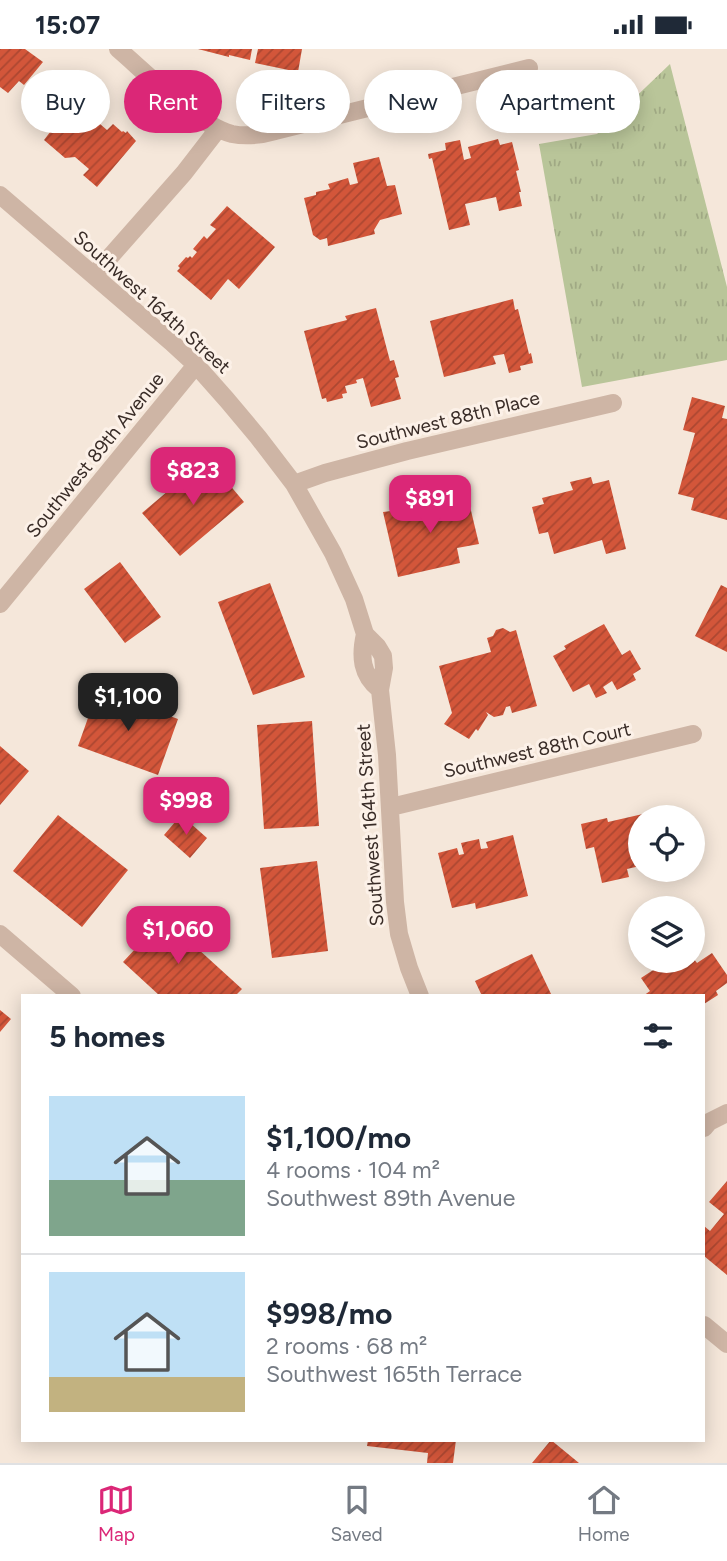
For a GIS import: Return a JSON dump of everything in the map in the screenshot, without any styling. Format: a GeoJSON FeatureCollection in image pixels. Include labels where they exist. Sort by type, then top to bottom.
{"type":"FeatureCollection","features":[{"type":"Feature","properties":{"kind":"street"},"geometry":{"type":"LineString","coordinates":[[118,49],[143,70]]}},
{"type":"Feature","properties":{"kind":"street"},"geometry":{"type":"LineString","coordinates":[[222,130],[260,135],[529,68]]}},
{"type":"Feature","properties":{"kind":"street"},"geometry":{"type":"LineString","coordinates":[[94,275],[184,173],[215,133]]}},
{"type":"Feature","properties":{"kind":"street","name":"Southwest 164th Street"},"geometry":{"type":"LineString","coordinates":[[0,195],[196,365],[258,437],[294,485],[334,553],[354,599],[365,634],[362,649],[365,670],[372,684],[380,690],[399,934],[419,994]]}},
{"type":"Feature","properties":{"kind":"street","name":"Southwest 89th Avenue"},"geometry":{"type":"LineString","coordinates":[[0,604],[196,365]]}},
{"type":"Feature","properties":{"kind":"street","name":"Southwest 88th Place"},"geometry":{"type":"LineString","coordinates":[[294,485],[407,451],[613,403]]}},
{"type":"Feature","properties":{"kind":"street","name":"Southwest 88th Court"},"geometry":{"type":"LineString","coordinates":[[391,807],[693,734]]}},
{"type":"Feature","properties":{"kind":"street"},"geometry":{"type":"LineString","coordinates":[[0,935],[70,994]]}},
{"type":"Feature","properties":{"kind":"street"},"geometry":{"type":"LineString","coordinates":[[705,1127],[709,1122],[727,1114]]}},
{"type":"Feature","properties":{"kind":"street"},"geometry":{"type":"LineString","coordinates":[[705,1326],[727,1344]]}},
{"type":"Feature","properties":{"kind":"green space"},"geometry":{"type":"Polygon","coordinates":[[[670,64],[727,287],[727,360],[582,387],[539,144],[598,133],[640,133],[640,93],[670,64]]]}},
{"type":"Feature","properties":{"kind":"building"},"geometry":{"type":"Polygon","coordinates":[[[0,49],[25,49],[43,62],[36,70],[21,70],[21,83],[19,81],[8,93],[0,87],[0,49]]]}},
{"type":"Feature","properties":{"kind":"building"},"geometry":{"type":"Polygon","coordinates":[[[198,49],[252,49],[250,60],[198,49]]]}},
{"type":"Feature","properties":{"kind":"building"},"geometry":{"type":"Polygon","coordinates":[[[258,49],[302,49],[298,70],[255,63],[258,49]]]}},
{"type":"Feature","properties":{"kind":"building"},"geometry":{"type":"Polygon","coordinates":[[[113,124],[122,132],[129,133],[136,141],[97,187],[83,175],[89,169],[75,157],[65,158],[44,140],[49,133],[110,133],[113,124]]]}},
{"type":"Feature","properties":{"kind":"building"},"geometry":{"type":"Polygon","coordinates":[[[498,139],[500,145],[512,142],[519,170],[516,171],[522,206],[499,211],[496,197],[465,204],[470,225],[449,230],[432,158],[429,159],[428,154],[446,150],[445,143],[460,140],[464,160],[471,158],[468,147],[498,139]]]}},
{"type":"Feature","properties":{"kind":"building"},"geometry":{"type":"Polygon","coordinates":[[[379,157],[387,186],[395,185],[402,214],[380,220],[374,230],[375,234],[328,246],[327,238],[320,240],[313,235],[304,198],[330,189],[328,184],[348,178],[350,185],[358,183],[353,163],[379,157]]]}},
{"type":"Feature","properties":{"kind":"building"},"geometry":{"type":"Polygon","coordinates":[[[227,206],[275,247],[239,289],[228,279],[211,300],[177,271],[186,257],[192,258],[197,252],[193,249],[204,236],[207,239],[216,229],[210,225],[227,206]]]}},
{"type":"Feature","properties":{"kind":"building"},"geometry":{"type":"Polygon","coordinates":[[[513,299],[533,363],[520,366],[521,370],[509,373],[504,354],[493,356],[496,364],[444,377],[430,321],[513,299]]]}},
{"type":"Feature","properties":{"kind":"building"},"geometry":{"type":"Polygon","coordinates":[[[376,308],[390,361],[394,360],[399,377],[395,378],[401,399],[371,407],[363,378],[356,380],[357,383],[345,386],[347,393],[342,394],[343,398],[327,402],[326,398],[322,399],[304,331],[347,320],[345,316],[376,308]]]}},
{"type":"Feature","properties":{"kind":"building"},"geometry":{"type":"Polygon","coordinates":[[[692,397],[725,406],[722,418],[727,419],[727,520],[691,510],[694,498],[678,494],[695,433],[683,430],[692,397]]]}},
{"type":"Feature","properties":{"kind":"building"},"geometry":{"type":"Polygon","coordinates":[[[207,458],[244,502],[180,556],[142,513],[207,458]]]}},
{"type":"Feature","properties":{"kind":"building"},"geometry":{"type":"Polygon","coordinates":[[[591,477],[593,484],[609,480],[626,549],[606,554],[602,540],[554,554],[548,532],[539,534],[532,507],[544,504],[542,498],[573,490],[570,482],[591,477]]]}},
{"type":"Feature","properties":{"kind":"building"},"geometry":{"type":"Polygon","coordinates":[[[467,494],[479,544],[457,548],[460,563],[398,577],[383,512],[403,505],[404,508],[411,506],[412,514],[423,511],[421,504],[441,499],[442,507],[446,506],[447,499],[467,494]]]}},
{"type":"Feature","properties":{"kind":"building"},"geometry":{"type":"Polygon","coordinates":[[[120,562],[161,617],[125,643],[84,589],[120,562]]]}},
{"type":"Feature","properties":{"kind":"building"},"geometry":{"type":"Polygon","coordinates":[[[270,583],[305,677],[253,695],[218,602],[270,583]]]}},
{"type":"Feature","properties":{"kind":"building"},"geometry":{"type":"Polygon","coordinates":[[[721,585],[727,588],[727,652],[695,636],[721,585]]]}},
{"type":"Feature","properties":{"kind":"building"},"geometry":{"type":"Polygon","coordinates":[[[604,624],[622,655],[630,650],[641,669],[633,674],[636,680],[617,690],[612,681],[603,687],[607,693],[596,698],[589,684],[573,692],[553,656],[566,649],[564,646],[604,624]]]}},
{"type":"Feature","properties":{"kind":"building"},"geometry":{"type":"Polygon","coordinates":[[[503,628],[510,632],[516,630],[537,706],[512,713],[510,706],[506,707],[503,715],[494,717],[486,712],[488,715],[478,731],[476,729],[469,739],[444,724],[452,713],[439,666],[491,652],[487,638],[503,628]]]}},
{"type":"Feature","properties":{"kind":"building"},"geometry":{"type":"Polygon","coordinates":[[[98,690],[178,719],[158,775],[78,746],[98,690]]]}},
{"type":"Feature","properties":{"kind":"building"},"geometry":{"type":"Polygon","coordinates":[[[312,721],[319,826],[264,829],[257,725],[312,721]]]}},
{"type":"Feature","properties":{"kind":"building"},"geometry":{"type":"Polygon","coordinates":[[[0,746],[29,771],[0,805],[0,746]]]}},
{"type":"Feature","properties":{"kind":"building"},"geometry":{"type":"Polygon","coordinates":[[[58,815],[128,870],[82,927],[13,871],[58,815]]]}},
{"type":"Feature","properties":{"kind":"building"},"geometry":{"type":"Polygon","coordinates":[[[181,815],[207,838],[190,858],[164,835],[181,815]]]}},
{"type":"Feature","properties":{"kind":"building"},"geometry":{"type":"Polygon","coordinates":[[[628,817],[628,877],[602,883],[594,847],[586,849],[581,824],[607,818],[608,822],[628,817]]]}},
{"type":"Feature","properties":{"kind":"building"},"geometry":{"type":"Polygon","coordinates":[[[513,835],[528,896],[476,909],[475,903],[452,908],[438,853],[457,848],[459,855],[464,854],[461,843],[479,839],[481,849],[488,848],[486,842],[513,835]]]}},
{"type":"Feature","properties":{"kind":"building"},"geometry":{"type":"Polygon","coordinates":[[[317,861],[328,951],[272,958],[260,868],[317,861]]]}},
{"type":"Feature","properties":{"kind":"building"},"geometry":{"type":"Polygon","coordinates":[[[164,918],[242,989],[237,994],[158,994],[123,962],[164,918]]]}},
{"type":"Feature","properties":{"kind":"building"},"geometry":{"type":"Polygon","coordinates":[[[712,953],[727,975],[727,983],[716,991],[718,995],[705,1003],[705,994],[646,994],[650,991],[641,978],[649,973],[705,973],[705,958],[712,953]]]}},
{"type":"Feature","properties":{"kind":"building"},"geometry":{"type":"Polygon","coordinates":[[[532,954],[551,994],[481,994],[475,981],[532,954]]]}},
{"type":"Feature","properties":{"kind":"building"},"geometry":{"type":"Polygon","coordinates":[[[0,1010],[11,1019],[0,1032],[0,1010]]]}},
{"type":"Feature","properties":{"kind":"building"},"geometry":{"type":"Polygon","coordinates":[[[727,1181],[727,1275],[705,1257],[705,1227],[710,1231],[724,1214],[709,1202],[727,1181]]]}},
{"type":"Feature","properties":{"kind":"building"},"geometry":{"type":"Polygon","coordinates":[[[368,1442],[456,1442],[453,1463],[427,1463],[428,1453],[367,1446],[368,1442]]]}},
{"type":"Feature","properties":{"kind":"building"},"geometry":{"type":"Polygon","coordinates":[[[549,1442],[553,1442],[579,1463],[532,1463],[549,1442]]]}}]}
